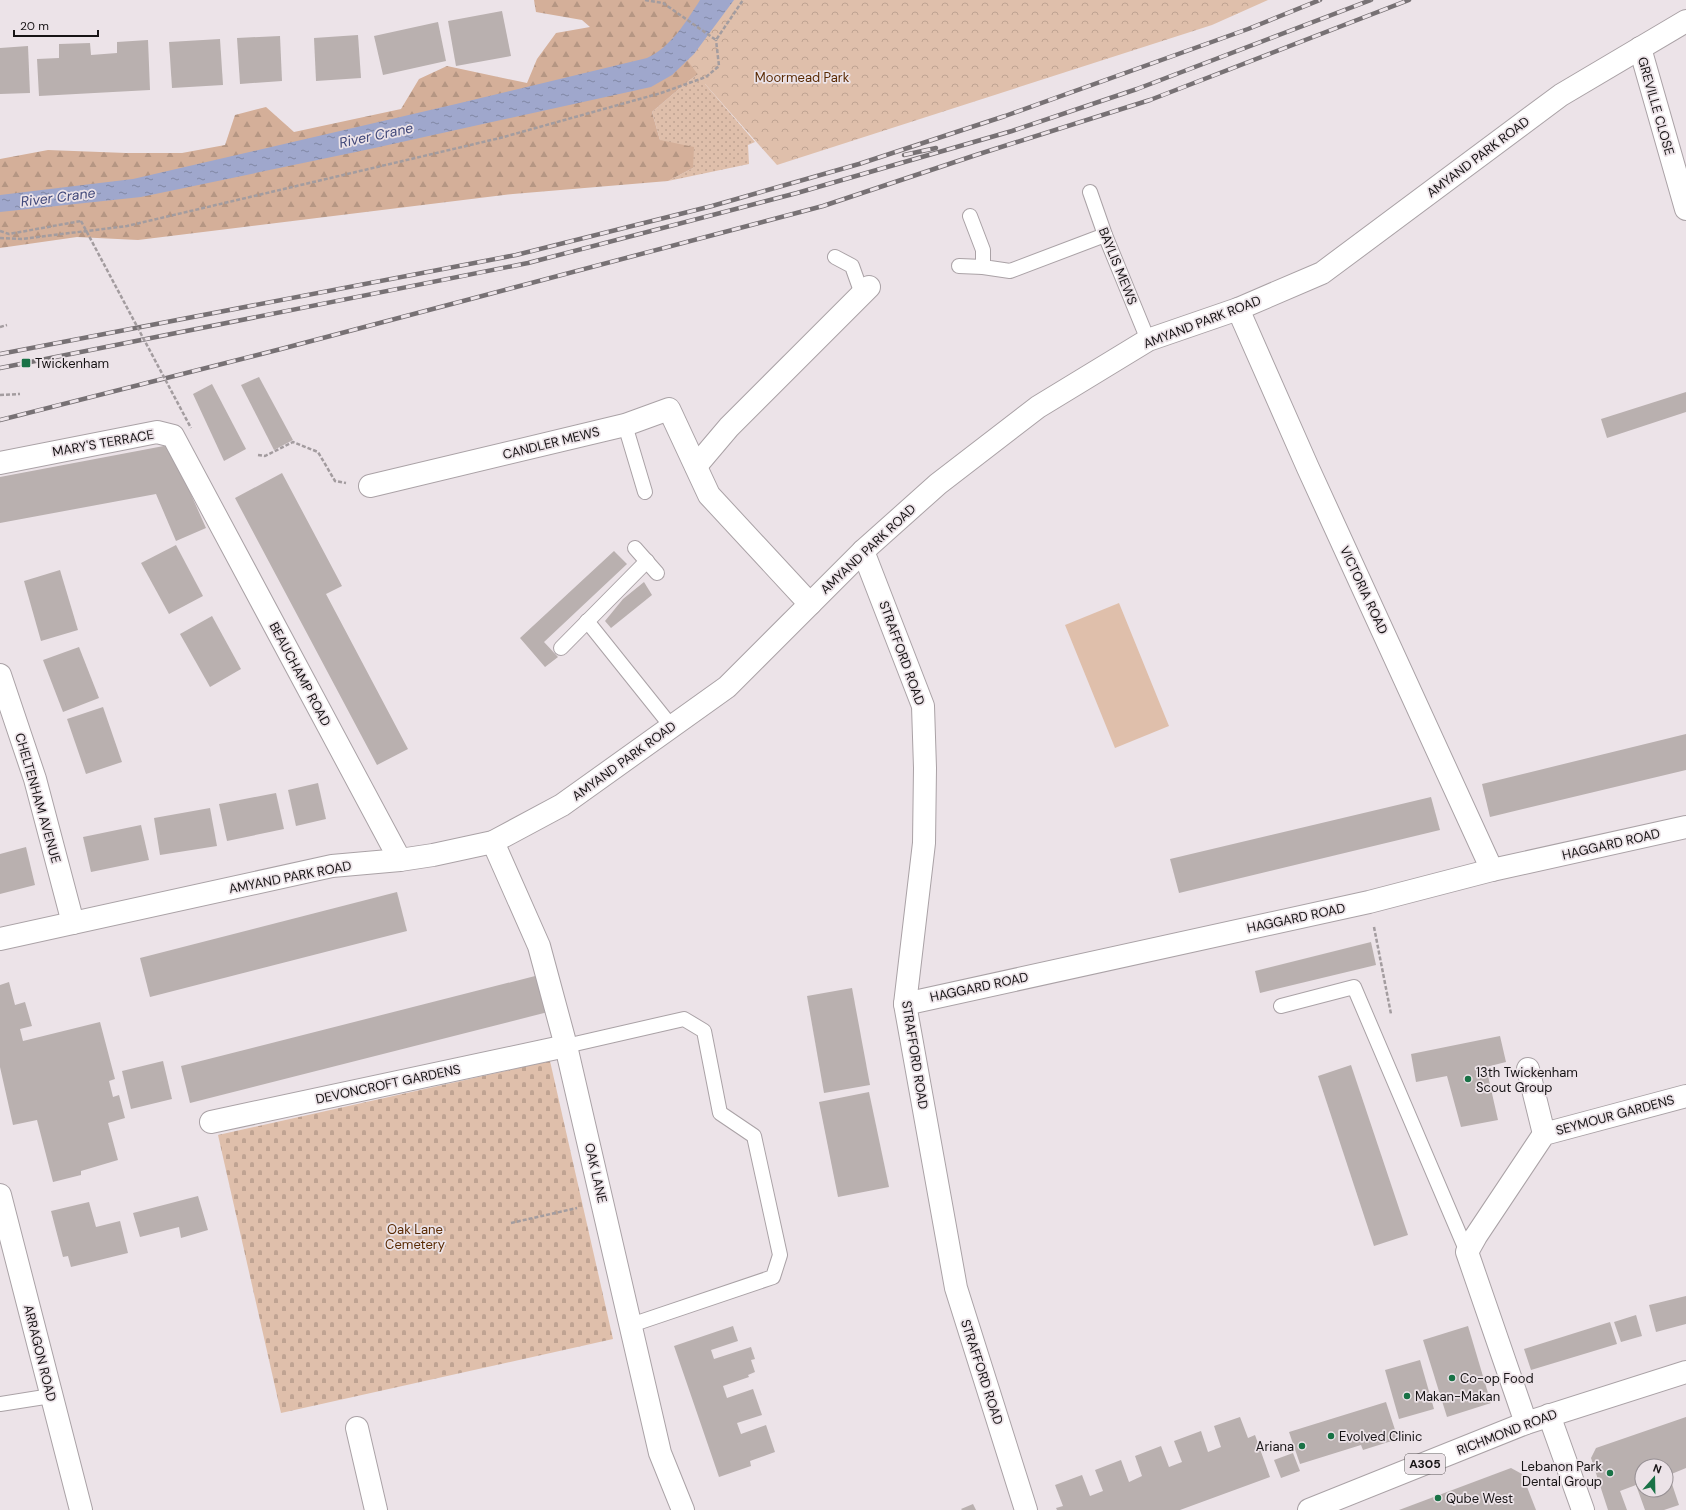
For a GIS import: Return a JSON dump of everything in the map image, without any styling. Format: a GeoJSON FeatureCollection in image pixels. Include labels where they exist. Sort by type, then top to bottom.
{"type":"FeatureCollection","features":[{"type":"Feature","properties":{"kind":"street","name":"AMYAND PARK ROAD"},"geometry":{"type":"LineString","coordinates":[[0,939],[332,866],[400,860],[434,855],[493,842],[562,805],[727,687],[863,551],[938,484],[1038,407],[1148,340],[1238,309],[1322,272],[1561,95],[1686,20]]}},
{"type":"Feature","properties":{"kind":"street","name":"GREVILLE CLOSE"},"geometry":{"type":"LineString","coordinates":[[1640,48],[1686,209]]}},
{"type":"Feature","properties":{"kind":"street"},"geometry":{"type":"LineString","coordinates":[[696,466],[729,427],[866,290]]}},
{"type":"Feature","properties":{"kind":"street","name":"VICTORIA ROAD"},"geometry":{"type":"LineString","coordinates":[[1238,309],[1308,468],[1492,870]]}},
{"type":"Feature","properties":{"kind":"street","name":"CANDLER MEWS"},"geometry":{"type":"LineString","coordinates":[[370,486],[625,425],[669,409],[709,495],[810,604]]}},
{"type":"Feature","properties":{"kind":"street","name":"MARY'S TERRACE"},"geometry":{"type":"LineString","coordinates":[[0,463],[157,432],[173,436],[200,487]]}},
{"type":"Feature","properties":{"kind":"street","name":"BEAUCHAMP ROAD"},"geometry":{"type":"LineString","coordinates":[[200,487],[400,860]]}},
{"type":"Feature","properties":{"kind":"street","name":"STRAFFORD ROAD"},"geometry":{"type":"LineString","coordinates":[[863,551],[923,706],[925,768],[924,843],[905,1004],[956,1288],[1026,1510]]}},
{"type":"Feature","properties":{"kind":"street","name":"CHELTENHAM AVENUE"},"geometry":{"type":"LineString","coordinates":[[0,675],[35,779],[72,923]]}},
{"type":"Feature","properties":{"kind":"street","name":"HAGGARD ROAD"},"geometry":{"type":"LineString","coordinates":[[905,1004],[1369,902],[1492,870],[1686,827]]}},
{"type":"Feature","properties":{"kind":"street","name":"OAK LANE"},"geometry":{"type":"LineString","coordinates":[[493,842],[540,946],[566,1046],[660,1453],[683,1510]]}},
{"type":"Feature","properties":{"kind":"street","name":"DEVONCROFT GARDENS"},"geometry":{"type":"LineString","coordinates":[[210,1122],[566,1046]]}},
{"type":"Feature","properties":{"kind":"street","name":"SEYMOUR GARDENS"},"geometry":{"type":"LineString","coordinates":[[1528,1069],[1544,1134]]}},
{"type":"Feature","properties":{"kind":"street","name":"SEYMOUR GARDENS"},"geometry":{"type":"LineString","coordinates":[[1467,1252],[1476,1236],[1544,1134],[1686,1096]]}},
{"type":"Feature","properties":{"kind":"street","name":"ARRAGON ROAD"},"geometry":{"type":"LineString","coordinates":[[0,1195],[81,1510]]}},
{"type":"Feature","properties":{"kind":"street"},"geometry":{"type":"LineString","coordinates":[[1467,1252],[1526,1423]]}},
{"type":"Feature","properties":{"kind":"street","name":"RICHMOND ROAD"},"geometry":{"type":"LineString","coordinates":[[1309,1510],[1526,1423],[1686,1372]]}},
{"type":"Feature","properties":{"kind":"street"},"geometry":{"type":"LineString","coordinates":[[1549,1416],[1583,1510]]}},
{"type":"Feature","properties":{"kind":"street"},"geometry":{"type":"LineString","coordinates":[[357,1428],[376,1510]]}},
{"type":"Feature","properties":{"kind":"lane","name":"BAYLIS MEWS"},"geometry":{"type":"LineString","coordinates":[[1090,192],[1105,235],[1148,340]]}},
{"type":"Feature","properties":{"kind":"lane"},"geometry":{"type":"LineString","coordinates":[[970,216],[983,250],[983,267]]}},
{"type":"Feature","properties":{"kind":"lane"},"geometry":{"type":"LineString","coordinates":[[959,266],[983,267],[1010,271],[1105,235]]}},
{"type":"Feature","properties":{"kind":"lane"},"geometry":{"type":"LineString","coordinates":[[835,257],[852,266],[866,290]]}},
{"type":"Feature","properties":{"kind":"lane"},"geometry":{"type":"LineString","coordinates":[[625,425],[645,492]]}},
{"type":"Feature","properties":{"kind":"lane"},"geometry":{"type":"LineString","coordinates":[[635,548],[657,573]]}},
{"type":"Feature","properties":{"kind":"lane"},"geometry":{"type":"LineString","coordinates":[[561,648],[647,561]]}},
{"type":"Feature","properties":{"kind":"lane"},"geometry":{"type":"LineString","coordinates":[[587,621],[671,726]]}},
{"type":"Feature","properties":{"kind":"lane"},"geometry":{"type":"LineString","coordinates":[[1281,1006],[1354,987],[1467,1252]]}},
{"type":"Feature","properties":{"kind":"lane"},"geometry":{"type":"LineString","coordinates":[[566,1046],[684,1019],[704,1031],[720,1112],[754,1136],[780,1256],[773,1277],[630,1325]]}},
{"type":"Feature","properties":{"kind":"lane"},"geometry":{"type":"LineString","coordinates":[[0,1404],[51,1396]]}},
{"type":"Feature","properties":{"kind":"path"},"geometry":{"type":"LineString","coordinates":[[645,0],[663,3],[716,40]]}},
{"type":"Feature","properties":{"kind":"path"},"geometry":{"type":"LineString","coordinates":[[0,238],[22,239],[127,226],[500,138],[654,95],[706,77],[719,66],[716,40],[743,0]]}},
{"type":"Feature","properties":{"kind":"path"},"geometry":{"type":"LineString","coordinates":[[0,231],[9,234],[81,221],[191,428]]}},
{"type":"Feature","properties":{"kind":"path"},"geometry":{"type":"LineString","coordinates":[[0,327],[7,325]]}},
{"type":"Feature","properties":{"kind":"path"},"geometry":{"type":"LineString","coordinates":[[0,395],[20,394]]}},
{"type":"Feature","properties":{"kind":"path"},"geometry":{"type":"LineString","coordinates":[[258,455],[265,456],[293,442],[318,452],[335,481],[370,486]]}},
{"type":"Feature","properties":{"kind":"path"},"geometry":{"type":"LineString","coordinates":[[511,1223],[602,1202]]}},
{"type":"Feature","properties":{"kind":"green space"},"geometry":{"type":"Polygon","coordinates":[[[534,0],[745,0],[706,68],[652,112],[660,140],[694,147],[693,168],[668,181],[513,194],[138,240],[77,237],[0,248],[0,159],[48,150],[126,153],[182,153],[225,145],[235,115],[266,107],[294,132],[401,109],[419,79],[447,66],[527,83],[537,59],[556,33],[590,27],[582,20],[536,12],[534,0]]]}},
{"type":"Feature","properties":{"kind":"green space","name":"Moormead Park"},"geometry":{"type":"Polygon","coordinates":[[[729,0],[1268,0],[1212,25],[777,165],[705,84],[687,60],[729,0]]]}},
{"type":"Feature","properties":{"kind":"green space"},"geometry":{"type":"Polygon","coordinates":[[[706,68],[705,84],[755,142],[748,145],[749,164],[668,181],[693,168],[660,140],[652,112],[706,68]]]}},
{"type":"Feature","properties":{"kind":"green space"},"geometry":{"type":"Polygon","coordinates":[[[1119,603],[1169,726],[1115,748],[1065,625],[1119,603]]]}},
{"type":"Feature","properties":{"kind":"green space","name":"Oak Lane Cemetery"},"geometry":{"type":"Polygon","coordinates":[[[550,1061],[613,1339],[281,1413],[218,1135],[550,1061]]]}},
{"type":"Feature","properties":{"kind":"water","name":"River Crane"},"geometry":{"type":"Polygon","coordinates":[[[700,0],[734,0],[694,54],[672,75],[651,87],[370,149],[141,197],[0,212],[0,195],[133,179],[647,58],[671,41],[700,0]]]}},
{"type":"Feature","properties":{"kind":"building"},"geometry":{"type":"Polygon","coordinates":[[[502,11],[511,56],[456,66],[448,21],[502,11]]]}},
{"type":"Feature","properties":{"kind":"building"},"geometry":{"type":"Polygon","coordinates":[[[438,22],[446,61],[383,75],[374,36],[438,22]]]}},
{"type":"Feature","properties":{"kind":"building"},"geometry":{"type":"Polygon","coordinates":[[[358,35],[361,78],[316,81],[314,38],[358,35]]]}},
{"type":"Feature","properties":{"kind":"building"},"geometry":{"type":"Polygon","coordinates":[[[280,36],[282,81],[240,84],[237,38],[280,36]]]}},
{"type":"Feature","properties":{"kind":"building"},"geometry":{"type":"Polygon","coordinates":[[[220,39],[223,85],[172,88],[169,42],[220,39]]]}},
{"type":"Feature","properties":{"kind":"building"},"geometry":{"type":"Polygon","coordinates":[[[148,40],[150,90],[39,96],[37,59],[59,58],[59,44],[90,43],[91,55],[117,53],[117,42],[148,40]]]}},
{"type":"Feature","properties":{"kind":"building"},"geometry":{"type":"Polygon","coordinates":[[[28,46],[30,93],[0,94],[0,48],[28,46]]]}},
{"type":"Feature","properties":{"kind":"building"},"geometry":{"type":"Polygon","coordinates":[[[259,377],[293,440],[274,450],[241,385],[259,377]]]}},
{"type":"Feature","properties":{"kind":"building"},"geometry":{"type":"Polygon","coordinates":[[[212,384],[246,449],[224,461],[193,394],[212,384]]]}},
{"type":"Feature","properties":{"kind":"building"},"geometry":{"type":"Polygon","coordinates":[[[1686,392],[1686,412],[1607,438],[1601,419],[1686,392]]]}},
{"type":"Feature","properties":{"kind":"building"},"geometry":{"type":"Polygon","coordinates":[[[169,445],[206,528],[176,541],[156,494],[0,523],[0,477],[169,445]]]}},
{"type":"Feature","properties":{"kind":"building"},"geometry":{"type":"Polygon","coordinates":[[[282,473],[342,586],[326,594],[408,749],[377,765],[235,498],[282,473]]]}},
{"type":"Feature","properties":{"kind":"building"},"geometry":{"type":"Polygon","coordinates":[[[176,545],[203,596],[169,614],[141,563],[176,545]]]}},
{"type":"Feature","properties":{"kind":"building"},"geometry":{"type":"Polygon","coordinates":[[[614,551],[627,564],[544,642],[558,657],[545,667],[520,638],[614,551]]]}},
{"type":"Feature","properties":{"kind":"building"},"geometry":{"type":"Polygon","coordinates":[[[60,570],[78,630],[41,641],[24,581],[60,570]]]}},
{"type":"Feature","properties":{"kind":"building"},"geometry":{"type":"Polygon","coordinates":[[[644,582],[652,595],[611,628],[605,621],[623,599],[644,582]]]}},
{"type":"Feature","properties":{"kind":"building"},"geometry":{"type":"Polygon","coordinates":[[[212,616],[241,669],[210,687],[180,634],[212,616]]]}},
{"type":"Feature","properties":{"kind":"building"},"geometry":{"type":"Polygon","coordinates":[[[79,647],[99,698],[63,712],[43,660],[79,647]]]}},
{"type":"Feature","properties":{"kind":"building"},"geometry":{"type":"Polygon","coordinates":[[[103,707],[122,762],[86,774],[67,719],[103,707]]]}},
{"type":"Feature","properties":{"kind":"building"},"geometry":{"type":"Polygon","coordinates":[[[1686,734],[1686,770],[1490,817],[1482,784],[1686,734]]]}},
{"type":"Feature","properties":{"kind":"building"},"geometry":{"type":"Polygon","coordinates":[[[318,783],[326,819],[296,826],[288,790],[318,783]]]}},
{"type":"Feature","properties":{"kind":"building"},"geometry":{"type":"Polygon","coordinates":[[[276,793],[284,829],[227,841],[219,804],[276,793]]]}},
{"type":"Feature","properties":{"kind":"building"},"geometry":{"type":"Polygon","coordinates":[[[1431,797],[1440,830],[1179,893],[1170,859],[1431,797]]]}},
{"type":"Feature","properties":{"kind":"building"},"geometry":{"type":"Polygon","coordinates":[[[210,808],[217,846],[160,855],[154,818],[210,808]]]}},
{"type":"Feature","properties":{"kind":"building"},"geometry":{"type":"Polygon","coordinates":[[[141,825],[149,860],[91,872],[83,837],[141,825]]]}},
{"type":"Feature","properties":{"kind":"building"},"geometry":{"type":"Polygon","coordinates":[[[26,847],[35,885],[0,894],[0,854],[26,847]]]}},
{"type":"Feature","properties":{"kind":"building"},"geometry":{"type":"Polygon","coordinates":[[[397,892],[407,931],[150,997],[140,958],[397,892]]]}},
{"type":"Feature","properties":{"kind":"building"},"geometry":{"type":"Polygon","coordinates":[[[1371,942],[1376,965],[1260,993],[1255,971],[1371,942]]]}},
{"type":"Feature","properties":{"kind":"building"},"geometry":{"type":"Polygon","coordinates":[[[539,975],[548,1012],[190,1103],[181,1066],[539,975]]]}},
{"type":"Feature","properties":{"kind":"building"},"geometry":{"type":"Polygon","coordinates":[[[9,982],[15,1005],[25,1002],[32,1026],[20,1029],[23,1041],[100,1022],[115,1079],[109,1081],[113,1097],[119,1095],[125,1118],[108,1123],[118,1160],[81,1171],[81,1175],[53,1182],[37,1120],[13,1125],[0,1067],[0,985],[9,982]]]}},
{"type":"Feature","properties":{"kind":"building"},"geometry":{"type":"Polygon","coordinates":[[[852,988],[870,1085],[824,1093],[807,996],[852,988]]]}},
{"type":"Feature","properties":{"kind":"building","name":"13th Twickenham Scout Group"},"geometry":{"type":"Polygon","coordinates":[[[1500,1036],[1506,1062],[1486,1067],[1498,1120],[1461,1127],[1447,1076],[1416,1082],[1411,1054],[1500,1036]]]}},
{"type":"Feature","properties":{"kind":"building"},"geometry":{"type":"Polygon","coordinates":[[[163,1061],[172,1099],[131,1109],[122,1071],[163,1061]]]}},
{"type":"Feature","properties":{"kind":"building"},"geometry":{"type":"Polygon","coordinates":[[[1351,1065],[1408,1235],[1374,1246],[1318,1076],[1351,1065]]]}},
{"type":"Feature","properties":{"kind":"building"},"geometry":{"type":"Polygon","coordinates":[[[869,1092],[889,1187],[838,1197],[819,1102],[869,1092]]]}},
{"type":"Feature","properties":{"kind":"building"},"geometry":{"type":"Polygon","coordinates":[[[198,1196],[208,1230],[181,1238],[179,1227],[140,1237],[133,1213],[198,1196]]]}},
{"type":"Feature","properties":{"kind":"building"},"geometry":{"type":"Polygon","coordinates":[[[89,1202],[96,1227],[120,1221],[128,1253],[71,1267],[68,1256],[63,1257],[51,1211],[89,1202]]]}},
{"type":"Feature","properties":{"kind":"building"},"geometry":{"type":"Polygon","coordinates":[[[1686,1296],[1686,1324],[1656,1332],[1649,1305],[1686,1296]]]}},
{"type":"Feature","properties":{"kind":"building"},"geometry":{"type":"Polygon","coordinates":[[[1636,1315],[1642,1336],[1621,1342],[1614,1322],[1636,1315]]]}},
{"type":"Feature","properties":{"kind":"building"},"geometry":{"type":"Polygon","coordinates":[[[1610,1322],[1617,1344],[1531,1370],[1524,1349],[1610,1322]]]}},
{"type":"Feature","properties":{"kind":"building"},"geometry":{"type":"Polygon","coordinates":[[[733,1326],[738,1341],[711,1350],[714,1359],[751,1347],[755,1359],[751,1360],[755,1372],[748,1375],[749,1377],[723,1386],[727,1398],[753,1389],[762,1415],[737,1423],[741,1434],[766,1425],[775,1452],[750,1461],[751,1466],[719,1477],[674,1346],[733,1326]]]}},
{"type":"Feature","properties":{"kind":"building"},"geometry":{"type":"Polygon","coordinates":[[[1468,1326],[1491,1403],[1447,1417],[1423,1340],[1468,1326]]]}},
{"type":"Feature","properties":{"kind":"building"},"geometry":{"type":"Polygon","coordinates":[[[1420,1360],[1434,1409],[1399,1419],[1385,1370],[1420,1360]]]}},
{"type":"Feature","properties":{"kind":"building"},"geometry":{"type":"Polygon","coordinates":[[[1386,1402],[1398,1439],[1363,1450],[1361,1445],[1300,1464],[1289,1432],[1386,1402]]]}},
{"type":"Feature","properties":{"kind":"building"},"geometry":{"type":"Polygon","coordinates":[[[1240,1417],[1248,1438],[1255,1435],[1270,1477],[1180,1510],[1057,1510],[1056,1508],[1063,1506],[1055,1485],[1082,1475],[1090,1496],[1103,1491],[1095,1470],[1121,1460],[1129,1482],[1142,1476],[1135,1456],[1161,1446],[1169,1467],[1182,1462],[1174,1441],[1201,1431],[1208,1452],[1221,1447],[1214,1426],[1240,1417]]]}},
{"type":"Feature","properties":{"kind":"building"},"geometry":{"type":"Polygon","coordinates":[[[1686,1417],[1686,1468],[1674,1473],[1674,1458],[1634,1458],[1634,1486],[1620,1491],[1627,1510],[1608,1510],[1591,1458],[1596,1448],[1686,1417]]]}},
{"type":"Feature","properties":{"kind":"building"},"geometry":{"type":"Polygon","coordinates":[[[1293,1453],[1300,1471],[1281,1478],[1274,1460],[1293,1453]]]}},
{"type":"Feature","properties":{"kind":"building"},"geometry":{"type":"Polygon","coordinates":[[[1511,1468],[1522,1474],[1536,1510],[1399,1510],[1511,1468]]]}},
{"type":"Feature","properties":{"kind":"building"},"geometry":{"type":"Polygon","coordinates":[[[1674,1490],[1679,1505],[1664,1510],[1645,1510],[1641,1498],[1674,1498],[1674,1490]]]}},
{"type":"Feature","properties":{"kind":"building"},"geometry":{"type":"Polygon","coordinates":[[[973,1504],[976,1510],[961,1509],[973,1504]]]}},
{"type":"Feature","properties":{"kind":"railway"},"geometry":{"type":"LineString","coordinates":[[0,354],[516,255],[712,206],[859,164],[1005,116],[1248,29],[1320,0]]}},
{"type":"Feature","properties":{"kind":"railway"},"geometry":{"type":"LineString","coordinates":[[0,368],[528,263],[797,193],[1012,131],[1137,89],[1371,0]]}},
{"type":"Feature","properties":{"kind":"railway"},"geometry":{"type":"LineString","coordinates":[[0,420],[281,349],[823,206],[976,155],[1150,100],[1409,0]]}},
{"type":"Feature","properties":{"kind":"railway"},"geometry":{"type":"LineString","coordinates":[[904,155],[936,148]]}},
{"type":"Feature","properties":{"kind":"place","name":"Twickenham"},"geometry":{"type":"Point","coordinates":[26,363]}},
{"type":"Feature","properties":{"kind":"place","name":"13th Twickenham Scout Group"},"geometry":{"type":"Point","coordinates":[1468,1079]}},
{"type":"Feature","properties":{"kind":"place","name":"Co-op Food"},"geometry":{"type":"Point","coordinates":[1452,1378]}},
{"type":"Feature","properties":{"kind":"place","name":"Makan-Makan"},"geometry":{"type":"Point","coordinates":[1407,1396]}},
{"type":"Feature","properties":{"kind":"place","name":"Evolved Clinic"},"geometry":{"type":"Point","coordinates":[1331,1436]}},
{"type":"Feature","properties":{"kind":"place","name":"Ariana"},"geometry":{"type":"Point","coordinates":[1302,1446]}},
{"type":"Feature","properties":{"kind":"place","name":"Lebanon Park Dental Group"},"geometry":{"type":"Point","coordinates":[1610,1473]}},
{"type":"Feature","properties":{"kind":"place","name":"Qube West"},"geometry":{"type":"Point","coordinates":[1438,1498]}}]}
